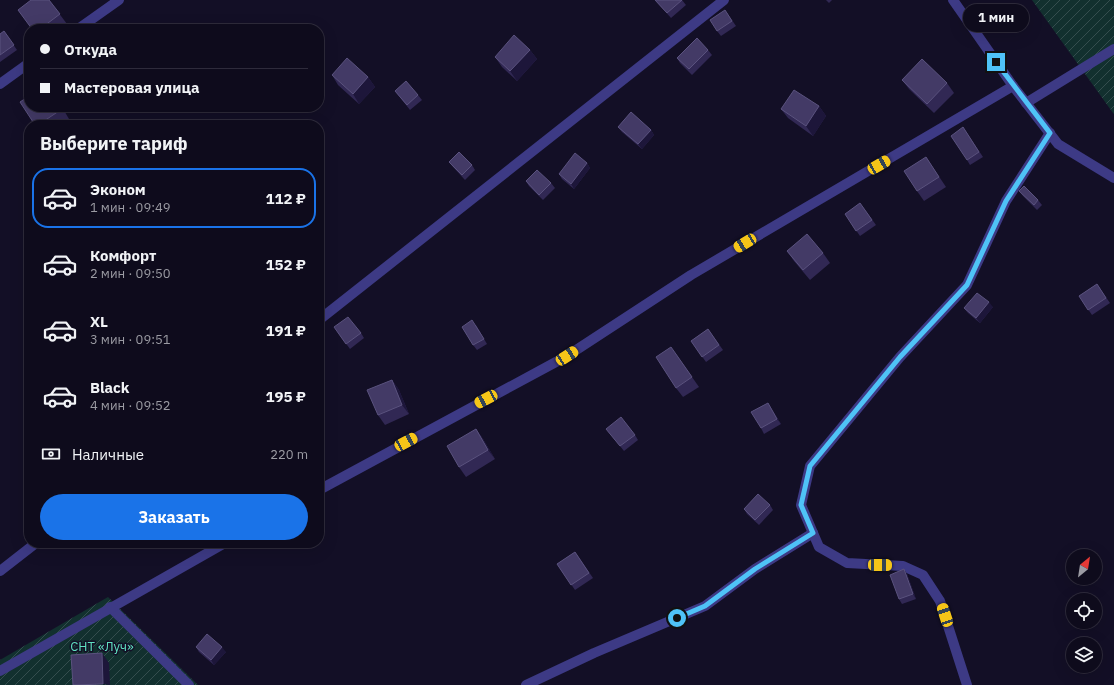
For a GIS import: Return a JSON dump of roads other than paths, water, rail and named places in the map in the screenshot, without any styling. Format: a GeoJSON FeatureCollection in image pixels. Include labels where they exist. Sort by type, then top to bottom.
{"type":"FeatureCollection","features":[{"type":"Feature","properties":{"kind":"street"},"geometry":{"type":"LineString","coordinates":[[85,24],[119,0]]}},
{"type":"Feature","properties":{"kind":"street"},"geometry":{"type":"LineString","coordinates":[[324,316],[724,0]]}},
{"type":"Feature","properties":{"kind":"street"},"geometry":{"type":"LineString","coordinates":[[953,0],[1013,86],[1058,144],[1114,178]]}},
{"type":"Feature","properties":{"kind":"street"},"geometry":{"type":"LineString","coordinates":[[1026,103],[1114,49]]}},
{"type":"Feature","properties":{"kind":"street"},"geometry":{"type":"LineString","coordinates":[[0,84],[24,67]]}},
{"type":"Feature","properties":{"kind":"street"},"geometry":{"type":"LineString","coordinates":[[324,487],[567,356],[691,275],[1013,86]]}},
{"type":"Feature","properties":{"kind":"street"},"geometry":{"type":"LineString","coordinates":[[967,685],[940,601],[923,574],[903,566],[847,563],[819,547],[801,505],[810,466],[900,357],[967,285],[1006,201],[1050,133]]}},
{"type":"Feature","properties":{"kind":"street"},"geometry":{"type":"LineString","coordinates":[[526,685],[594,653],[705,606],[755,569],[813,533]]}},
{"type":"Feature","properties":{"kind":"street"},"geometry":{"type":"LineString","coordinates":[[0,571],[30,548]]}},
{"type":"Feature","properties":{"kind":"street"},"geometry":{"type":"LineString","coordinates":[[0,671],[216,548]]}},
{"type":"Feature","properties":{"kind":"street"},"geometry":{"type":"LineString","coordinates":[[110,607],[189,685]]}},
{"type":"Feature","properties":{"kind":"park label","name":"СНТ «Луч»"},"geometry":{"type":"Point","coordinates":[102,646]}}]}
